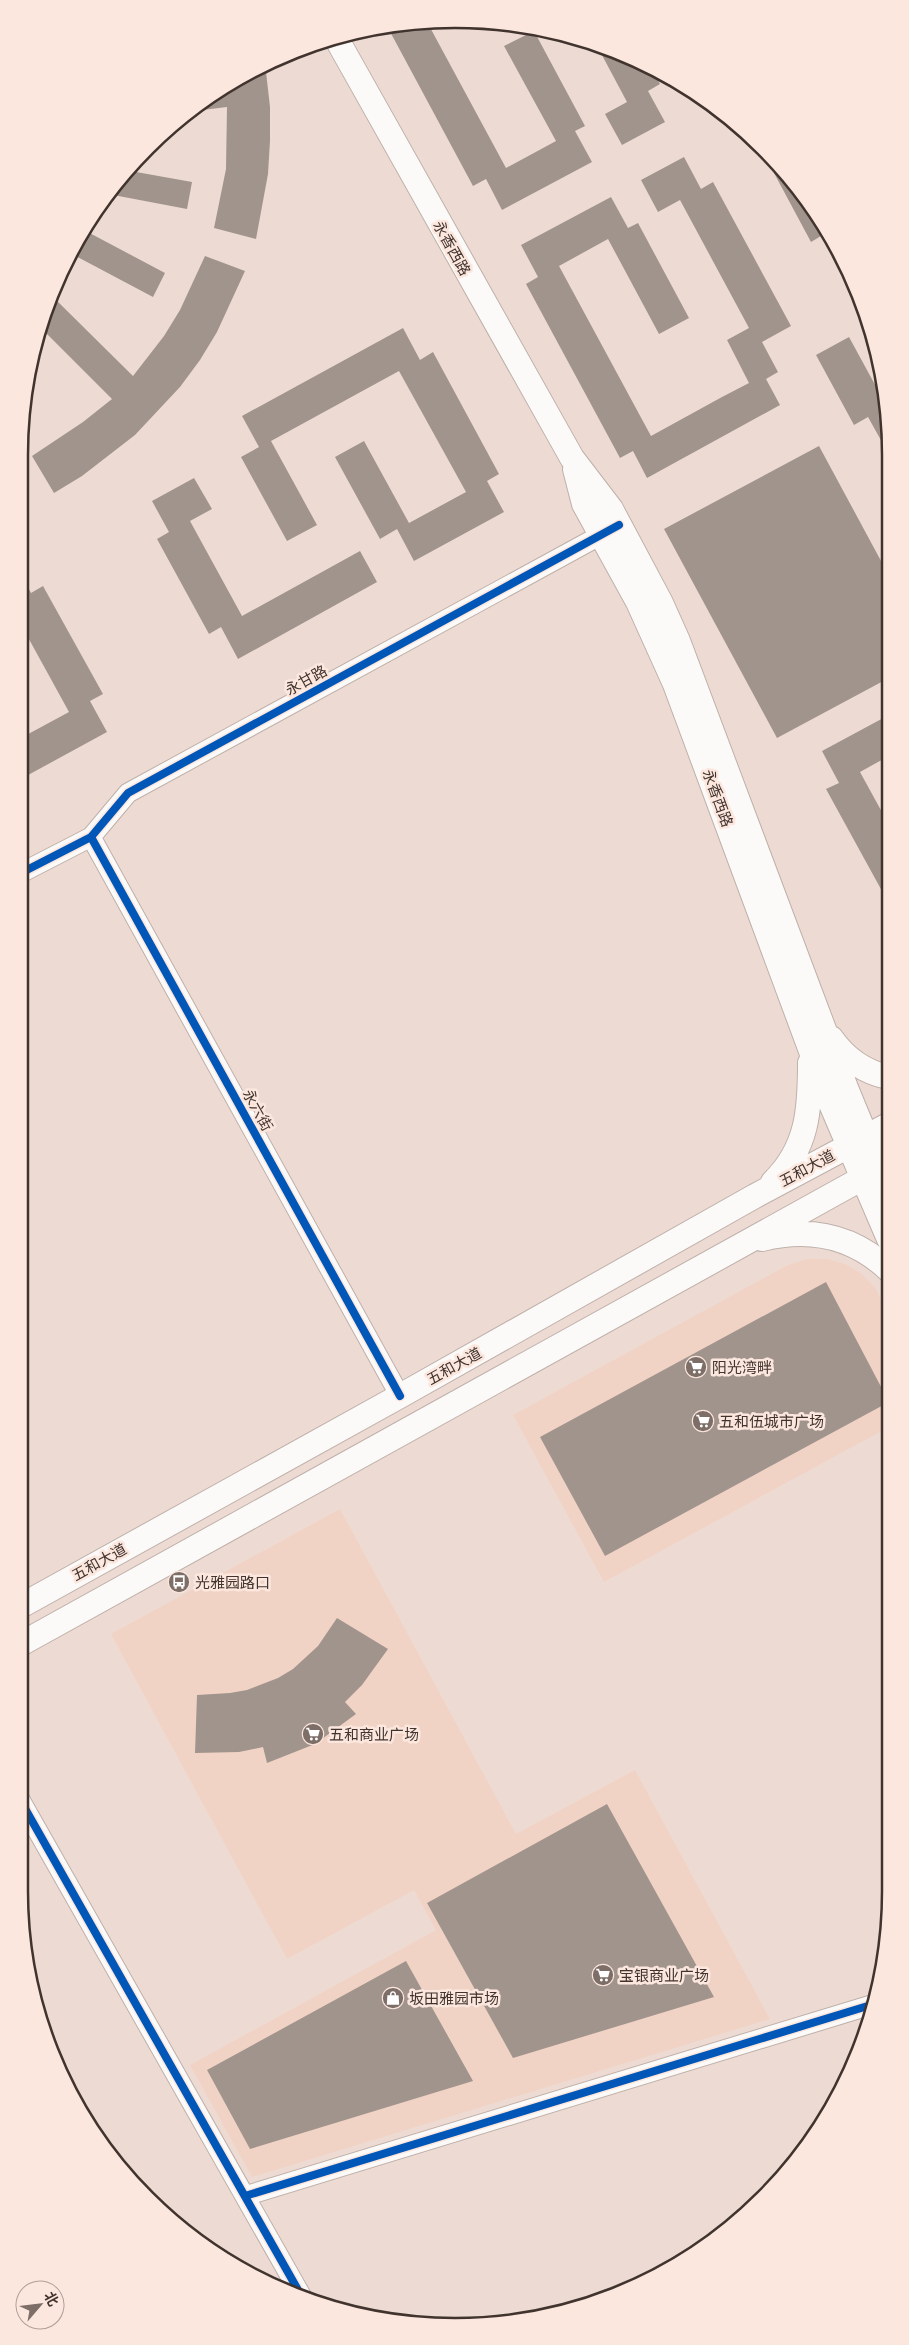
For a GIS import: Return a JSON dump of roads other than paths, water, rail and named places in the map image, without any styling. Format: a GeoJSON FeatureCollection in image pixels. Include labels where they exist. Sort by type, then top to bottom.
{"type":"FeatureCollection","features":[{"type":"Feature","properties":{"kind":"main road","name":"永香西路"},"geometry":{"type":"LineString","coordinates":[[339,43],[572,458],[610,509],[610,530],[638,602],[676,684],[810,1047],[857,1141]]}},
{"type":"Feature","properties":{"kind":"main road","name":"永香西路"},"geometry":{"type":"LineString","coordinates":[[610,530],[661,603],[678,641],[823,1027],[857,1141]]}},
{"type":"Feature","properties":{"kind":"main road"},"geometry":{"type":"LineString","coordinates":[[823,1027],[848,1058],[864,1068],[882,1075]]}},
{"type":"Feature","properties":{"kind":"main road"},"geometry":{"type":"LineString","coordinates":[[755,1196],[787,1169],[802,1138],[810,1098],[810,1047]]}},
{"type":"Feature","properties":{"kind":"main road","name":"五和大道"},"geometry":{"type":"LineString","coordinates":[[28,1602],[400,1396],[722,1214],[882,1128]]}},
{"type":"Feature","properties":{"kind":"main road"},"geometry":{"type":"LineString","coordinates":[[857,1141],[880,1175],[882,1189]]}},
{"type":"Feature","properties":{"kind":"main road"},"geometry":{"type":"LineString","coordinates":[[28,1640],[742,1245],[880,1175]]}},
{"type":"Feature","properties":{"kind":"main road"},"geometry":{"type":"LineString","coordinates":[[722,1214],[742,1245]]}},
{"type":"Feature","properties":{"kind":"main road"},"geometry":{"type":"LineString","coordinates":[[742,1245],[791,1234],[832,1236],[851,1243],[882,1265]]}},
{"type":"Feature","properties":{"kind":"street","name":"永甘路"},"geometry":{"type":"LineString","coordinates":[[28,869],[91,837],[128,793],[610,530]]}},
{"type":"Feature","properties":{"kind":"street","name":"永六街"},"geometry":{"type":"LineString","coordinates":[[91,837],[400,1396]]}},
{"type":"Feature","properties":{"kind":"street"},"geometry":{"type":"LineString","coordinates":[[28,1814],[296,2287]]}},
{"type":"Feature","properties":{"kind":"street"},"geometry":{"type":"LineString","coordinates":[[245,2196],[865,2007]]}},
{"type":"Feature","properties":{"kind":"place","name":"阳光湾畔"},"geometry":{"type":"Point","coordinates":[696,1367]}},
{"type":"Feature","properties":{"kind":"place","name":"五和伍城市广场"},"geometry":{"type":"Point","coordinates":[703,1421]}},
{"type":"Feature","properties":{"kind":"place","name":"光雅园路口"},"geometry":{"type":"Point","coordinates":[179,1582]}},
{"type":"Feature","properties":{"kind":"place","name":"五和商业广场"},"geometry":{"type":"Point","coordinates":[313,1734]}},
{"type":"Feature","properties":{"kind":"place","name":"宝银商业广场"},"geometry":{"type":"Point","coordinates":[603,1975]}},
{"type":"Feature","properties":{"kind":"place","name":"坂田雅园市场"},"geometry":{"type":"Point","coordinates":[393,1998]}}]}
